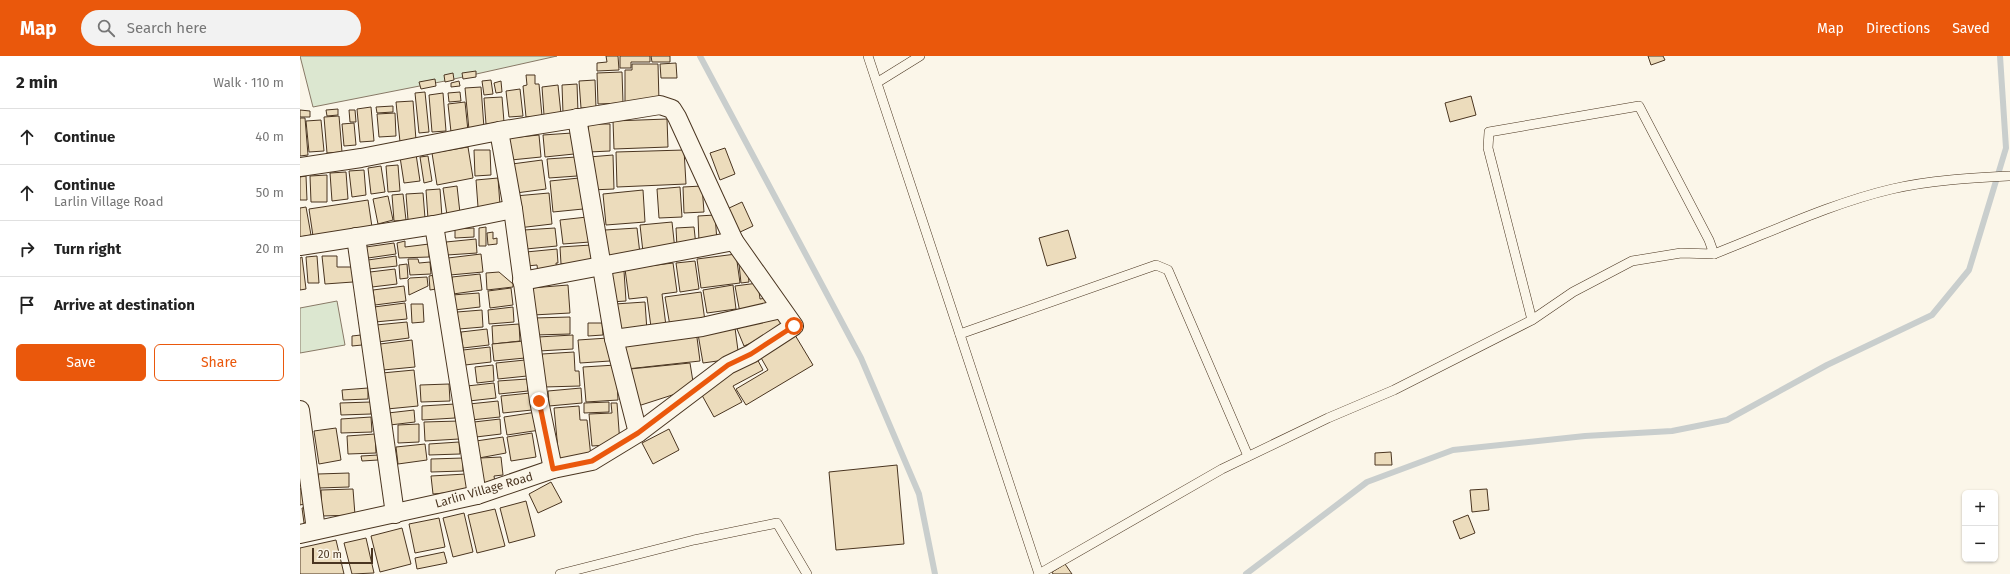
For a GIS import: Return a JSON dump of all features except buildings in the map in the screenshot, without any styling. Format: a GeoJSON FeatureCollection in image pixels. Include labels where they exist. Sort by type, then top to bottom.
{"type":"FeatureCollection","features":[{"type":"Feature","properties":{"kind":"street"},"geometry":{"type":"LineString","coordinates":[[300,167],[361,158],[499,131],[576,118],[660,105],[672,109],[734,240],[781,309],[702,327],[614,339]]}},
{"type":"Feature","properties":{"kind":"street"},"geometry":{"type":"LineString","coordinates":[[576,118],[614,339],[638,433]]}},
{"type":"Feature","properties":{"kind":"street"},"geometry":{"type":"LineString","coordinates":[[499,131],[513,209],[539,401],[553,469]]}},
{"type":"Feature","properties":{"kind":"street"},"geometry":{"type":"LineString","coordinates":[[300,246],[434,225],[513,209]]}},
{"type":"Feature","properties":{"kind":"street"},"geometry":{"type":"LineString","coordinates":[[434,225],[477,495]]}},
{"type":"Feature","properties":{"kind":"street"},"geometry":{"type":"LineString","coordinates":[[356,237],[395,514]]}},
{"type":"Feature","properties":{"kind":"street"},"geometry":{"type":"LineString","coordinates":[[522,281],[601,267],[734,240]]}},
{"type":"Feature","properties":{"kind":"street","name":"Larlin Village Road"},"geometry":{"type":"LineString","coordinates":[[308,532],[477,495],[553,469],[592,461],[638,433],[694,389],[728,365],[751,354],[794,326],[781,309]]}},
{"type":"Feature","properties":{"kind":"street"},"geometry":{"type":"LineString","coordinates":[[300,410],[308,532]]}},
{"type":"Feature","properties":{"kind":"lane"},"geometry":{"type":"LineString","coordinates":[[868,56],[878,82],[1039,574],[1222,469],[1328,418],[1394,390],[1532,320],[1573,292],[1632,261],[1681,253],[1714,254],[1850,201],[1892,189],[2010,176]]}},
{"type":"Feature","properties":{"kind":"lane"},"geometry":{"type":"LineString","coordinates":[[878,82],[920,56]]}},
{"type":"Feature","properties":{"kind":"lane"},"geometry":{"type":"LineString","coordinates":[[1532,320],[1488,148],[1489,132],[1639,106],[1709,240],[1714,254]]}},
{"type":"Feature","properties":{"kind":"lane"},"geometry":{"type":"LineString","coordinates":[[960,334],[1156,264],[1168,270],[1248,456]]}},
{"type":"Feature","properties":{"kind":"lane"},"geometry":{"type":"LineString","coordinates":[[560,574],[694,540],[777,524],[807,574]]}},
{"type":"Feature","properties":{"kind":"green space"},"geometry":{"type":"Polygon","coordinates":[[[300,56],[557,56],[445,81],[313,107],[300,56]]]}},
{"type":"Feature","properties":{"kind":"green space"},"geometry":{"type":"Polygon","coordinates":[[[337,301],[345,345],[300,353],[300,308],[337,301]]]}},
{"type":"Feature","properties":{"kind":"waterway"},"geometry":{"type":"LineString","coordinates":[[700,56],[861,358],[919,494],[935,574]]}},
{"type":"Feature","properties":{"kind":"waterway"},"geometry":{"type":"LineString","coordinates":[[1246,574],[1367,482],[1453,450],[1585,436],[1672,431],[1727,420],[1827,365],[1932,315],[1969,270],[2006,148],[2000,56]]}},
{"type":"Feature","properties":{"kind":"route"},"geometry":{"type":"LineString","coordinates":[[539,401],[553,469],[592,461],[638,433],[694,389],[728,365],[751,354],[794,326]]}}]}
